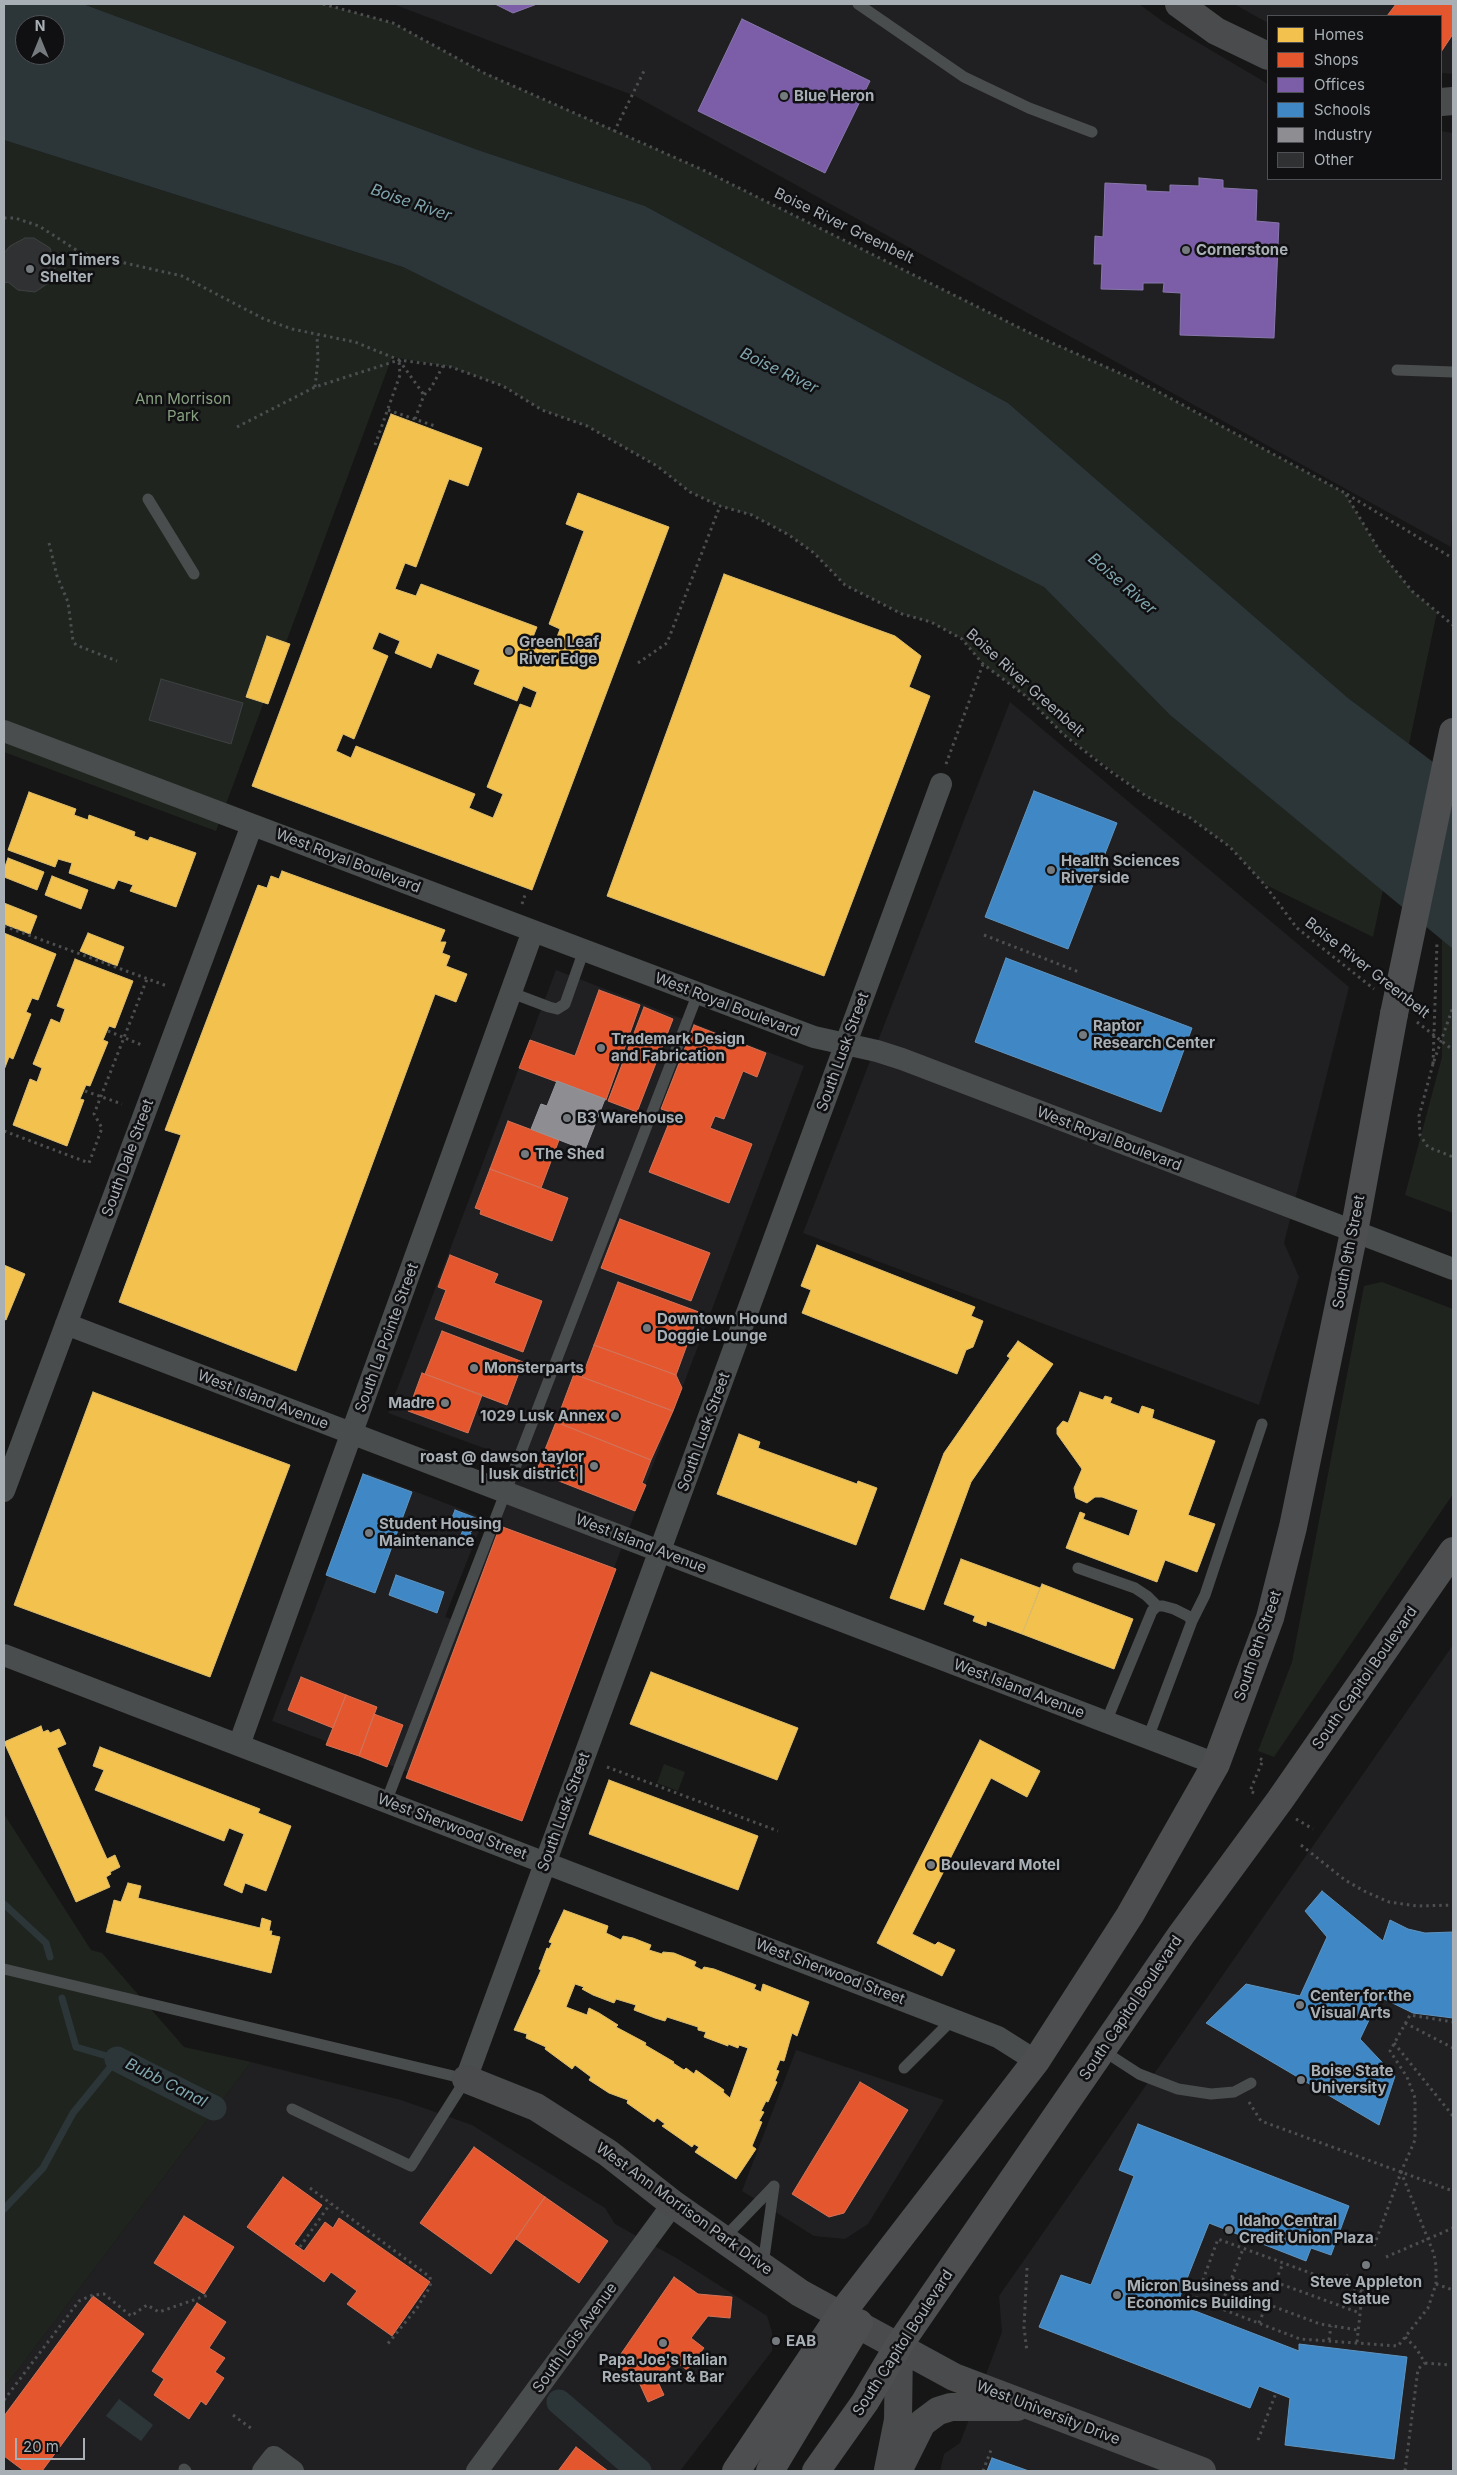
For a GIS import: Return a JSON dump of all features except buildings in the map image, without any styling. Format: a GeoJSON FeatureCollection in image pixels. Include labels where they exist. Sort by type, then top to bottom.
{"type":"FeatureCollection","features":[{"type":"Feature","properties":{"kind":"main road","name":"South 9th Street"},"geometry":{"type":"LineString","coordinates":[[1216,1764],[1270,1618],[1293,1527],[1354,1232],[1404,1017],[1453,732]]}},
{"type":"Feature","properties":{"kind":"main road","name":"South Capitol Boulevard"},"geometry":{"type":"LineString","coordinates":[[816,2471],[865,2402],[899,2345],[1181,1935],[1280,1800],[1453,1551]]}},
{"type":"Feature","properties":{"kind":"main road"},"geometry":{"type":"LineString","coordinates":[[736,2471],[850,2319],[1036,2061],[1130,1916],[1216,1764]]}},
{"type":"Feature","properties":{"kind":"main road"},"geometry":{"type":"LineString","coordinates":[[770,2471],[850,2319]]}},
{"type":"Feature","properties":{"kind":"street"},"geometry":{"type":"LineString","coordinates":[[1179,4],[1216,31],[1267,56]]}},
{"type":"Feature","properties":{"kind":"street","name":"West Royal Boulevard"},"geometry":{"type":"LineString","coordinates":[[4,731],[814,1037],[902,1059],[1453,1269]]}},
{"type":"Feature","properties":{"kind":"street","name":"South Lusk Street"},"geometry":{"type":"LineString","coordinates":[[466,2079],[941,784]]}},
{"type":"Feature","properties":{"kind":"street","name":"South Dale Street"},"geometry":{"type":"LineString","coordinates":[[4,1491],[252,825]]}},
{"type":"Feature","properties":{"kind":"street","name":"South La Pointe Street"},"geometry":{"type":"LineString","coordinates":[[239,1745],[533,931]]}},
{"type":"Feature","properties":{"kind":"street","name":"West Island Avenue"},"geometry":{"type":"LineString","coordinates":[[66,1324],[1216,1764]]}},
{"type":"Feature","properties":{"kind":"street","name":"West Sherwood Street"},"geometry":{"type":"LineString","coordinates":[[4,1655],[953,2019],[998,2037],[1036,2061]]}},
{"type":"Feature","properties":{"kind":"street","name":"West Ann Morrison Park Drive"},"geometry":{"type":"LineString","coordinates":[[466,2079],[536,2107],[608,2153],[673,2204],[800,2293],[899,2345]]}},
{"type":"Feature","properties":{"kind":"street","name":"South Lois Avenue"},"geometry":{"type":"LineString","coordinates":[[477,2471],[673,2204]]}},
{"type":"Feature","properties":{"kind":"street"},"geometry":{"type":"LineString","coordinates":[[888,2471],[898,2420],[899,2345]]}},
{"type":"Feature","properties":{"kind":"street","name":"West University Drive"},"geometry":{"type":"LineString","coordinates":[[899,2345],[954,2376],[1202,2471]]}},
{"type":"Feature","properties":{"kind":"street"},"geometry":{"type":"LineString","coordinates":[[898,2471],[922,2423],[938,2411],[951,2408],[1032,2407]]}},
{"type":"Feature","properties":{"kind":"street"},"geometry":{"type":"LineString","coordinates":[[268,2464],[294,2471]]}},
{"type":"Feature","properties":{"kind":"lane"},"geometry":{"type":"LineString","coordinates":[[858,4],[964,77],[1037,112],[1092,132]]}},
{"type":"Feature","properties":{"kind":"lane"},"geometry":{"type":"LineString","coordinates":[[1397,370],[1453,372]]}},
{"type":"Feature","properties":{"kind":"lane"},"geometry":{"type":"LineString","coordinates":[[148,499],[194,574]]}},
{"type":"Feature","properties":{"kind":"lane"},"geometry":{"type":"LineString","coordinates":[[512,993],[557,1009],[565,1004],[584,950]]}},
{"type":"Feature","properties":{"kind":"lane"},"geometry":{"type":"LineString","coordinates":[[386,1802],[698,994]]}},
{"type":"Feature","properties":{"kind":"lane"},"geometry":{"type":"LineString","coordinates":[[1148,1738],[1192,1621],[1205,1595],[1262,1424]]}},
{"type":"Feature","properties":{"kind":"lane"},"geometry":{"type":"LineString","coordinates":[[1078,1568],[1135,1588],[1157,1606]]}},
{"type":"Feature","properties":{"kind":"lane"},"geometry":{"type":"LineString","coordinates":[[1106,1722],[1152,1611],[1157,1606],[1163,1606],[1180,1611],[1192,1621]]}},
{"type":"Feature","properties":{"kind":"lane"},"geometry":{"type":"LineString","coordinates":[[4,1970],[466,2079],[411,2166],[292,2109]]}},
{"type":"Feature","properties":{"kind":"lane"},"geometry":{"type":"LineString","coordinates":[[904,2068],[953,2019]]}},
{"type":"Feature","properties":{"kind":"lane"},"geometry":{"type":"LineString","coordinates":[[1102,2050],[1139,2074],[1178,2089],[1211,2094],[1234,2092],[1246,2086]]}},
{"type":"Feature","properties":{"kind":"lane"},"geometry":{"type":"LineString","coordinates":[[723,2239],[774,2186],[763,2267]]}},
{"type":"Feature","properties":{"kind":"path","name":"Boise River Greenbelt"},"geometry":{"type":"LineString","coordinates":[[323,4],[393,23],[484,73],[703,170],[1030,333],[1144,384],[1345,493],[1449,556]]}},
{"type":"Feature","properties":{"kind":"path"},"geometry":{"type":"LineString","coordinates":[[614,132],[644,72]]}},
{"type":"Feature","properties":{"kind":"path","name":"Boise River Greenbelt"},"geometry":{"type":"LineString","coordinates":[[4,218],[15,218],[39,226],[81,253],[182,276],[264,319],[317,335],[355,342],[399,360],[443,366],[503,386],[542,410],[587,426],[657,466],[690,492],[720,506],[752,515],[789,535],[814,553],[845,585],[902,614],[931,622],[962,639],[983,664],[1028,697],[1063,734],[1110,771],[1146,796],[1189,817],[1230,847],[1264,884],[1297,928],[1375,989]]}},
{"type":"Feature","properties":{"kind":"path"},"geometry":{"type":"LineString","coordinates":[[315,387],[318,360],[317,335]]}},
{"type":"Feature","properties":{"kind":"path"},"geometry":{"type":"LineString","coordinates":[[237,427],[315,387],[399,360]]}},
{"type":"Feature","properties":{"kind":"path"},"geometry":{"type":"LineString","coordinates":[[399,360],[424,395]]}},
{"type":"Feature","properties":{"kind":"path"},"geometry":{"type":"LineString","coordinates":[[375,444],[400,375],[399,360]]}},
{"type":"Feature","properties":{"kind":"path"},"geometry":{"type":"LineString","coordinates":[[415,419],[424,395],[431,388],[443,366]]}},
{"type":"Feature","properties":{"kind":"path"},"geometry":{"type":"LineString","coordinates":[[388,410],[435,426]]}},
{"type":"Feature","properties":{"kind":"path"},"geometry":{"type":"LineString","coordinates":[[1345,493],[1379,550],[1412,591],[1453,625]]}},
{"type":"Feature","properties":{"kind":"path"},"geometry":{"type":"LineString","coordinates":[[638,663],[667,643],[720,506]]}},
{"type":"Feature","properties":{"kind":"path"},"geometry":{"type":"LineString","coordinates":[[49,543],[57,576],[68,602],[73,641],[76,645],[117,661]]}},
{"type":"Feature","properties":{"kind":"path"},"geometry":{"type":"LineString","coordinates":[[941,784],[944,768],[983,664]]}},
{"type":"Feature","properties":{"kind":"path"},"geometry":{"type":"LineString","coordinates":[[4,926],[168,986]]}},
{"type":"Feature","properties":{"kind":"path"},"geometry":{"type":"LineString","coordinates":[[984,935],[1079,972]]}},
{"type":"Feature","properties":{"kind":"path"},"geometry":{"type":"LineString","coordinates":[[1433,1064],[1437,941]]}},
{"type":"Feature","properties":{"kind":"path"},"geometry":{"type":"LineString","coordinates":[[4,1131],[89,1163],[102,1128],[94,1114],[147,979]]}},
{"type":"Feature","properties":{"kind":"path"},"geometry":{"type":"LineString","coordinates":[[1453,1007],[1433,1064],[1419,1116],[1420,1135],[1428,1147],[1453,1157]]}},
{"type":"Feature","properties":{"kind":"path","name":"Boise River Greenbelt"},"geometry":{"type":"LineString","coordinates":[[1404,1017],[1453,1050]]}},
{"type":"Feature","properties":{"kind":"path"},"geometry":{"type":"LineString","coordinates":[[108,1031],[144,1046]]}},
{"type":"Feature","properties":{"kind":"path"},"geometry":{"type":"LineString","coordinates":[[85,1092],[122,1104]]}},
{"type":"Feature","properties":{"kind":"path"},"geometry":{"type":"LineString","coordinates":[[1257,1757],[1263,1760],[1250,1791],[1257,1795]]}},
{"type":"Feature","properties":{"kind":"path"},"geometry":{"type":"LineString","coordinates":[[607,1767],[778,1831]]}},
{"type":"Feature","properties":{"kind":"path"},"geometry":{"type":"LineString","coordinates":[[1294,1817],[1313,1829]]}},
{"type":"Feature","properties":{"kind":"path"},"geometry":{"type":"LineString","coordinates":[[1301,1845],[1345,1880],[1364,1892],[1389,1902],[1417,1906],[1453,1905]]}},
{"type":"Feature","properties":{"kind":"path"},"geometry":{"type":"LineString","coordinates":[[1374,2246],[1401,2172],[1415,2140],[1414,2098],[1407,2077],[1390,2051],[1410,2016],[1453,2022]]}},
{"type":"Feature","properties":{"kind":"path"},"geometry":{"type":"LineString","coordinates":[[1405,2023],[1453,2048]]}},
{"type":"Feature","properties":{"kind":"path"},"geometry":{"type":"LineString","coordinates":[[1394,2043],[1453,2116]]}},
{"type":"Feature","properties":{"kind":"path"},"geometry":{"type":"LineString","coordinates":[[1246,2086],[1260,2121],[1453,2191]]}},
{"type":"Feature","properties":{"kind":"path"},"geometry":{"type":"LineString","coordinates":[[1362,2292],[1218,2239],[1196,2299],[1300,2338],[1398,2346],[1428,2308],[1436,2284],[1434,2254],[1401,2172]]}},
{"type":"Feature","properties":{"kind":"path"},"geometry":{"type":"LineString","coordinates":[[310,2188],[430,2277],[431,2283],[417,2308],[386,2346]]}},
{"type":"Feature","properties":{"kind":"path"},"geometry":{"type":"LineString","coordinates":[[300,2247],[330,2204]]}},
{"type":"Feature","properties":{"kind":"path"},"geometry":{"type":"LineString","coordinates":[[1386,2257],[1453,2228]]}},
{"type":"Feature","properties":{"kind":"path"},"geometry":{"type":"LineString","coordinates":[[1220,2308],[1243,2249]]}},
{"type":"Feature","properties":{"kind":"path"},"geometry":{"type":"LineString","coordinates":[[1259,2323],[1283,2263]]}},
{"type":"Feature","properties":{"kind":"path"},"geometry":{"type":"LineString","coordinates":[[1027,2268],[1024,2327],[1028,2352]]}},
{"type":"Feature","properties":{"kind":"path"},"geometry":{"type":"LineString","coordinates":[[1334,2282],[1348,2275]]}},
{"type":"Feature","properties":{"kind":"path"},"geometry":{"type":"LineString","coordinates":[[1232,2278],[1271,2293]]}},
{"type":"Feature","properties":{"kind":"path"},"geometry":{"type":"LineString","coordinates":[[1275,2282],[1360,2313]]}},
{"type":"Feature","properties":{"kind":"path"},"geometry":{"type":"LineString","coordinates":[[1436,2284],[1453,2290]]}},
{"type":"Feature","properties":{"kind":"path"},"geometry":{"type":"LineString","coordinates":[[1356,2342],[1363,2286]]}},
{"type":"Feature","properties":{"kind":"path"},"geometry":{"type":"LineString","coordinates":[[4,2400],[79,2301],[93,2295],[104,2294],[131,2316],[147,2305],[159,2312],[208,2295]]}},
{"type":"Feature","properties":{"kind":"path"},"geometry":{"type":"LineString","coordinates":[[1267,2304],[1320,2324],[1358,2330]]}},
{"type":"Feature","properties":{"kind":"path"},"geometry":{"type":"LineString","coordinates":[[1329,2340],[1331,2326]]}},
{"type":"Feature","properties":{"kind":"path"},"geometry":{"type":"LineString","coordinates":[[1405,2337],[1416,2348],[1425,2362]]}},
{"type":"Feature","properties":{"kind":"path"},"geometry":{"type":"LineString","coordinates":[[1425,2362],[1451,2365]]}},
{"type":"Feature","properties":{"kind":"path"},"geometry":{"type":"LineString","coordinates":[[1405,2471],[1418,2369],[1425,2362]]}},
{"type":"Feature","properties":{"kind":"path"},"geometry":{"type":"LineString","coordinates":[[1258,2440],[1276,2393]]}},
{"type":"Feature","properties":{"kind":"path"},"geometry":{"type":"LineString","coordinates":[[233,2415],[252,2429]]}},
{"type":"Feature","properties":{"kind":"path"},"geometry":{"type":"LineString","coordinates":[[983,2471],[991,2450]]}},
{"type":"Feature","properties":{"kind":"shaded area"},"geometry":{"type":"Polygon","coordinates":[[[393,4],[1139,4],[1165,23],[1267,83],[1267,180],[1442,180],[1442,131],[1453,133],[1453,494],[1451,547],[635,96],[393,4]]]}},
{"type":"Feature","properties":{"kind":"shaded area"},"geometry":{"type":"Polygon","coordinates":[[[1234,4],[1453,4],[1453,74],[1442,73],[1442,15],[1267,15],[1267,22],[1234,4]]]}},
{"type":"Feature","properties":{"kind":"shaded area"},"geometry":{"type":"Polygon","coordinates":[[[1010,702],[1349,987],[1284,1243],[1299,1277],[1259,1405],[803,1233],[1010,702]]]}},
{"type":"Feature","properties":{"kind":"shaded area"},"geometry":{"type":"Polygon","coordinates":[[[556,970],[804,1066],[521,1814],[272,1721],[367,1473],[484,1518],[445,1617],[460,1622],[522,1462],[388,1413],[556,970]]]}},
{"type":"Feature","properties":{"kind":"shaded area","name":"Boise State University"},"geometry":{"type":"Polygon","coordinates":[[[1453,1645],[1453,2471],[940,2471],[944,2454],[960,2443],[1002,2332],[999,2296],[1453,1645]]]}},
{"type":"Feature","properties":{"kind":"shaded area"},"geometry":{"type":"Polygon","coordinates":[[[796,2050],[944,2100],[868,2224],[845,2239],[814,2236],[742,2191],[796,2050]]]}},
{"type":"Feature","properties":{"kind":"shaded area"},"geometry":{"type":"Polygon","coordinates":[[[251,2062],[401,2100],[472,2125],[605,2208],[615,2224],[678,2259],[767,2316],[772,2332],[772,2351],[680,2471],[4,2471],[4,2388],[251,2062]]]}},
{"type":"Feature","properties":{"kind":"green space"},"geometry":{"type":"Polygon","coordinates":[[[83,4],[322,4],[393,23],[484,73],[703,170],[1030,333],[1144,384],[1345,493],[1379,550],[1412,591],[1437,612],[1409,744],[1348,698],[1008,403],[645,206],[478,150],[83,4]]]}},
{"type":"Feature","properties":{"kind":"green space","name":"Ann Morrison Park"},"geometry":{"type":"Polygon","coordinates":[[[4,140],[403,267],[1044,587],[1170,715],[1383,890],[1373,937],[1264,884],[1230,847],[1189,817],[1146,796],[1063,734],[1027,697],[983,664],[962,639],[931,622],[902,614],[845,585],[814,553],[789,535],[752,515],[720,506],[690,492],[657,466],[587,426],[542,410],[503,386],[451,367],[392,357],[216,831],[4,752],[4,140]]]}},
{"type":"Feature","properties":{"kind":"green space"},"geometry":{"type":"Polygon","coordinates":[[[1442,939],[1453,949],[1453,1213],[1405,1195],[1442,1057],[1442,939]]]}},
{"type":"Feature","properties":{"kind":"green space"},"geometry":{"type":"Polygon","coordinates":[[[1382,1282],[1453,1309],[1453,1494],[1274,1757],[1258,1751],[1292,1662],[1364,1286],[1382,1282]]]}},
{"type":"Feature","properties":{"kind":"green space"},"geometry":{"type":"Polygon","coordinates":[[[664,1764],[685,1772],[678,1791],[657,1783],[664,1764]]]}},
{"type":"Feature","properties":{"kind":"green space"},"geometry":{"type":"Polygon","coordinates":[[[4,1814],[91,1950],[102,1953],[184,2047],[251,2062],[4,2388],[4,1814]]]}},
{"type":"Feature","properties":{"kind":"water","name":"Boise River"},"geometry":{"type":"Polygon","coordinates":[[[4,4],[83,4],[478,150],[645,206],[1008,403],[1348,698],[1453,777],[1453,949],[1170,715],[1044,587],[403,267],[4,140],[4,4]]]}},
{"type":"Feature","properties":{"kind":"water"},"geometry":{"type":"Polygon","coordinates":[[[119,2399],[153,2425],[141,2441],[106,2416],[119,2399]]]}},
{"type":"Feature","properties":{"kind":"waterway"},"geometry":{"type":"LineString","coordinates":[[4,1904],[46,1943],[50,1957]]}},
{"type":"Feature","properties":{"kind":"waterway"},"geometry":{"type":"LineString","coordinates":[[4,2209],[43,2168],[73,2113],[117,2059],[76,2047],[62,1998]]}},
{"type":"Feature","properties":{"kind":"waterway","name":"Bubb Canal"},"geometry":{"type":"LineString","coordinates":[[117,2059],[214,2108]]}},
{"type":"Feature","properties":{"kind":"waterway","name":"Bubb Canal"},"geometry":{"type":"LineString","coordinates":[[559,2402],[639,2471]]}},
{"type":"Feature","properties":{"kind":"place","name":"Blue Heron"},"geometry":{"type":"Point","coordinates":[784,96]}},
{"type":"Feature","properties":{"kind":"place","name":"Cornerstone"},"geometry":{"type":"Point","coordinates":[1186,250]}},
{"type":"Feature","properties":{"kind":"place","name":"Old Timers Shelter"},"geometry":{"type":"Point","coordinates":[30,269]}},
{"type":"Feature","properties":{"kind":"place","name":"Green Leaf River Edge"},"geometry":{"type":"Point","coordinates":[509,651]}},
{"type":"Feature","properties":{"kind":"place","name":"Health Sciences Riverside"},"geometry":{"type":"Point","coordinates":[1051,870]}},
{"type":"Feature","properties":{"kind":"place","name":"Raptor Research Center"},"geometry":{"type":"Point","coordinates":[1083,1035]}},
{"type":"Feature","properties":{"kind":"place","name":"Trademark Design and Fabrication"},"geometry":{"type":"Point","coordinates":[601,1048]}},
{"type":"Feature","properties":{"kind":"place","name":"B3 Warehouse"},"geometry":{"type":"Point","coordinates":[567,1118]}},
{"type":"Feature","properties":{"kind":"place","name":"The Shed"},"geometry":{"type":"Point","coordinates":[525,1154]}},
{"type":"Feature","properties":{"kind":"place","name":"Downtown Hound Doggie Lounge"},"geometry":{"type":"Point","coordinates":[647,1328]}},
{"type":"Feature","properties":{"kind":"place","name":"Monsterparts"},"geometry":{"type":"Point","coordinates":[474,1368]}},
{"type":"Feature","properties":{"kind":"place","name":"Madre"},"geometry":{"type":"Point","coordinates":[445,1403]}},
{"type":"Feature","properties":{"kind":"place","name":"1029 Lusk Annex"},"geometry":{"type":"Point","coordinates":[615,1416]}},
{"type":"Feature","properties":{"kind":"place","name":"roast @ dawson taylor | lusk district |"},"geometry":{"type":"Point","coordinates":[594,1466]}},
{"type":"Feature","properties":{"kind":"place","name":"Student Housing Maintenance"},"geometry":{"type":"Point","coordinates":[369,1533]}},
{"type":"Feature","properties":{"kind":"place","name":"Boulevard Motel"},"geometry":{"type":"Point","coordinates":[931,1865]}},
{"type":"Feature","properties":{"kind":"place","name":"Center for the Visual Arts"},"geometry":{"type":"Point","coordinates":[1300,2005]}},
{"type":"Feature","properties":{"kind":"place","name":"Boise State University"},"geometry":{"type":"Point","coordinates":[1301,2080]}},
{"type":"Feature","properties":{"kind":"place","name":"Idaho Central Credit Union Plaza"},"geometry":{"type":"Point","coordinates":[1229,2230]}},
{"type":"Feature","properties":{"kind":"place","name":"Steve Appleton Statue"},"geometry":{"type":"Point","coordinates":[1366,2265]}},
{"type":"Feature","properties":{"kind":"place","name":"Micron Business and Economics Building"},"geometry":{"type":"Point","coordinates":[1117,2295]}},
{"type":"Feature","properties":{"kind":"place","name":"EAB"},"geometry":{"type":"Point","coordinates":[776,2341]}},
{"type":"Feature","properties":{"kind":"place","name":"Papa Joe's Italian Restaurant & Bar"},"geometry":{"type":"Point","coordinates":[663,2343]}}]}
